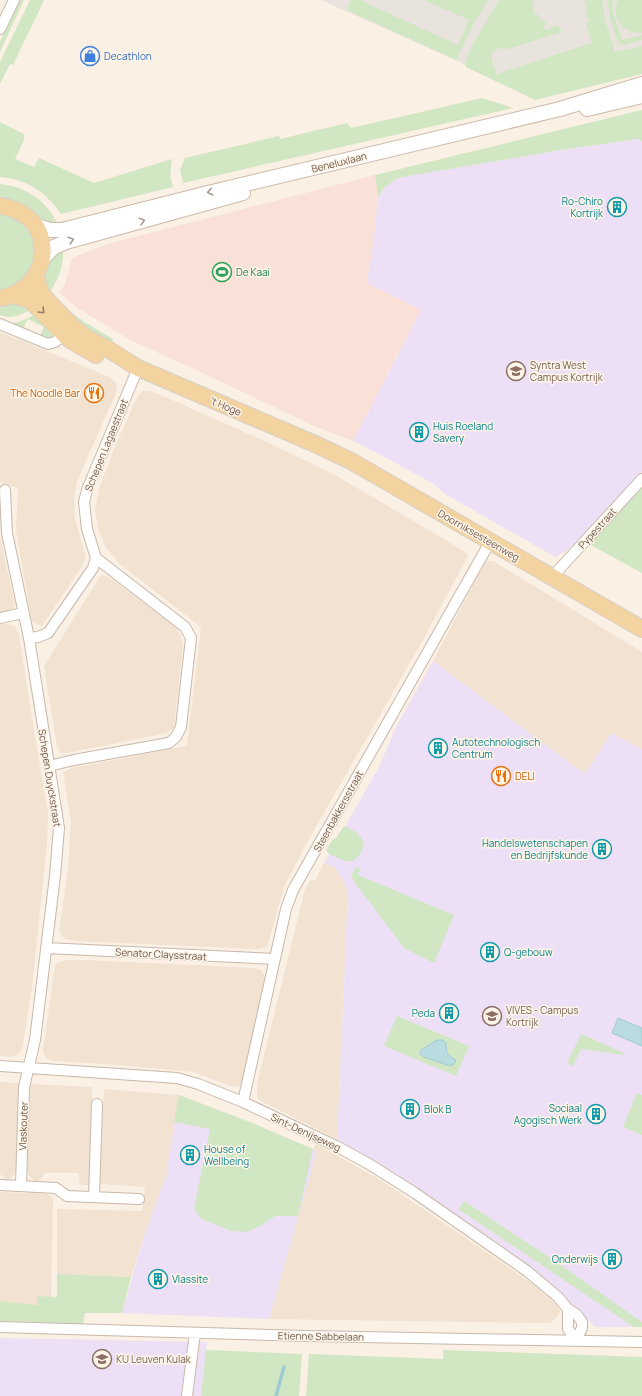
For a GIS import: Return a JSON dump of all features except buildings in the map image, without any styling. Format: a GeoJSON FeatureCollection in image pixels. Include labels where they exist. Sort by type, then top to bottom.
{"type":"FeatureCollection","features":[{"type":"Feature","properties":{"kind":"main road","name":"Beneluxlaan"},"geometry":{"type":"LineString","coordinates":[[34,224],[50,230],[62,230],[208,193],[542,113],[642,84]]}},
{"type":"Feature","properties":{"kind":"main road","name":"Beneluxlaan"},"geometry":{"type":"LineString","coordinates":[[42,259],[54,247],[66,242],[247,192],[642,96]]}},
{"type":"Feature","properties":{"kind":"main road"},"geometry":{"type":"LineString","coordinates":[[0,206],[13,208],[24,214],[34,224],[39,234],[42,247],[42,259],[36,276],[29,284],[7,296]]}},
{"type":"Feature","properties":{"kind":"main road","name":"'t Hoge"},"geometry":{"type":"LineString","coordinates":[[36,276],[38,285],[44,296],[68,331]]}},
{"type":"Feature","properties":{"kind":"main road","name":"'t Hoge"},"geometry":{"type":"LineString","coordinates":[[7,296],[26,298],[68,331],[87,338],[108,349],[138,368],[315,444]]}},
{"type":"Feature","properties":{"kind":"main road","name":"Doorniksesteenweg"},"geometry":{"type":"LineString","coordinates":[[315,444],[351,461],[642,629]]}},
{"type":"Feature","properties":{"kind":"street"},"geometry":{"type":"LineString","coordinates":[[0,30],[14,0]]}},
{"type":"Feature","properties":{"kind":"street"},"geometry":{"type":"LineString","coordinates":[[0,324],[48,344],[55,342],[68,331]]}},
{"type":"Feature","properties":{"kind":"street","name":"Schepen Lagaestraat"},"geometry":{"type":"LineString","coordinates":[[96,558],[87,529],[84,502],[86,490],[138,368]]}},
{"type":"Feature","properties":{"kind":"street","name":"Pypestraat"},"geometry":{"type":"LineString","coordinates":[[552,577],[642,479]]}},
{"type":"Feature","properties":{"kind":"street","name":"Schepen Duyckstraat"},"geometry":{"type":"LineString","coordinates":[[5,490],[7,532],[29,638],[59,828],[55,876],[35,1040],[28,1068]]}},
{"type":"Feature","properties":{"kind":"street","name":"Steenbakkersstraat"},"geometry":{"type":"LineString","coordinates":[[242,1102],[286,908],[293,890],[490,542]]}},
{"type":"Feature","properties":{"kind":"street"},"geometry":{"type":"LineString","coordinates":[[29,638],[38,637],[48,633],[93,568],[96,558],[185,627],[191,638],[181,727],[176,737],[169,743],[49,766]]}},
{"type":"Feature","properties":{"kind":"street"},"geometry":{"type":"LineString","coordinates":[[0,618],[23,613]]}},
{"type":"Feature","properties":{"kind":"street","name":"Senator Claysstraat"},"geometry":{"type":"LineString","coordinates":[[46,948],[275,959]]}},
{"type":"Feature","properties":{"kind":"street","name":"Sint-Denijseweg"},"geometry":{"type":"LineString","coordinates":[[0,1066],[177,1078],[198,1084],[242,1102],[338,1147],[369,1164],[521,1266],[558,1297],[568,1309],[577,1315],[582,1322],[582,1328],[576,1340]]}},
{"type":"Feature","properties":{"kind":"street","name":"Vlaskouter"},"geometry":{"type":"LineString","coordinates":[[21,1185],[24,1087],[28,1068]]}},
{"type":"Feature","properties":{"kind":"street"},"geometry":{"type":"LineString","coordinates":[[94,1198],[98,1104]]}},
{"type":"Feature","properties":{"kind":"street"},"geometry":{"type":"LineString","coordinates":[[0,1185],[56,1188],[67,1196],[139,1199]]}},
{"type":"Feature","properties":{"kind":"street"},"geometry":{"type":"LineString","coordinates":[[568,1309],[568,1329],[576,1340]]}},
{"type":"Feature","properties":{"kind":"street","name":"Etienne Sabbelaan"},"geometry":{"type":"LineString","coordinates":[[0,1327],[299,1336],[642,1342]]}},
{"type":"Feature","properties":{"kind":"street"},"geometry":{"type":"LineString","coordinates":[[187,1396],[195,1333]]}},
{"type":"Feature","properties":{"kind":"shaded area"},"geometry":{"type":"Polygon","coordinates":[[[321,0],[642,0],[642,65],[527,92],[321,0]]]}},
{"type":"Feature","properties":{"kind":"shaded area","name":"Syntra West Campus Kortrijk"},"geometry":{"type":"Polygon","coordinates":[[[638,139],[642,141],[642,472],[583,536],[566,551],[555,557],[445,494],[434,484],[353,441],[421,310],[367,283],[375,231],[378,197],[383,189],[397,178],[561,150],[638,139]]]}},
{"type":"Feature","properties":{"kind":"shaded area"},"geometry":{"type":"Polygon","coordinates":[[[375,175],[378,197],[375,231],[421,310],[353,441],[314,426],[130,340],[79,309],[59,293],[65,285],[72,258],[107,244],[375,175]]]}},
{"type":"Feature","properties":{"kind":"shaded area"},"geometry":{"type":"Polygon","coordinates":[[[0,332],[107,376],[117,385],[116,393],[77,481],[74,499],[75,518],[86,558],[42,626],[32,622],[16,530],[18,488],[0,482],[0,332]]]}},
{"type":"Feature","properties":{"kind":"shaded area"},"geometry":{"type":"Polygon","coordinates":[[[143,391],[150,391],[170,399],[269,443],[335,475],[465,552],[468,556],[424,638],[305,846],[284,887],[267,947],[257,949],[74,941],[64,938],[59,931],[68,870],[71,821],[63,772],[72,768],[187,746],[201,627],[120,564],[106,548],[98,529],[95,510],[99,489],[115,446],[138,396],[143,391]]]}},
{"type":"Feature","properties":{"kind":"shaded area"},"geometry":{"type":"Polygon","coordinates":[[[0,537],[15,605],[12,609],[0,611],[0,537]]]}},
{"type":"Feature","properties":{"kind":"shaded area"},"geometry":{"type":"Polygon","coordinates":[[[486,561],[493,561],[642,652],[642,749],[611,733],[585,774],[433,661],[486,561]]]}},
{"type":"Feature","properties":{"kind":"shaded area"},"geometry":{"type":"Polygon","coordinates":[[[101,575],[107,576],[173,625],[180,634],[183,645],[174,727],[167,733],[62,754],[57,747],[44,666],[101,575]]]}},
{"type":"Feature","properties":{"kind":"shaded area"},"geometry":{"type":"Polygon","coordinates":[[[4,624],[15,626],[19,634],[48,812],[47,844],[32,987],[22,1050],[12,1057],[0,1056],[0,625],[4,624]]]}},
{"type":"Feature","properties":{"kind":"shaded area","name":"VIVES - Campus Kortrijk"},"geometry":{"type":"Polygon","coordinates":[[[433,661],[585,774],[611,733],[642,749],[642,1327],[595,1327],[540,1274],[337,1139],[348,893],[344,881],[334,867],[324,863],[379,767],[397,725],[433,661]]]}},
{"type":"Feature","properties":{"kind":"shaded area"},"geometry":{"type":"Polygon","coordinates":[[[324,863],[334,867],[344,881],[348,893],[337,1139],[261,1101],[257,1097],[257,1084],[305,889],[310,880],[315,881],[324,863]]]}},
{"type":"Feature","properties":{"kind":"shaded area"},"geometry":{"type":"Polygon","coordinates":[[[67,960],[254,968],[262,971],[265,977],[244,1076],[240,1086],[234,1087],[193,1072],[53,1061],[47,1059],[43,1052],[55,965],[59,962],[67,960]]]}},
{"type":"Feature","properties":{"kind":"shaded area"},"geometry":{"type":"Polygon","coordinates":[[[0,1082],[19,1083],[16,1172],[8,1181],[0,1174],[0,1082]]]}},
{"type":"Feature","properties":{"kind":"shaded area"},"geometry":{"type":"Polygon","coordinates":[[[30,1084],[92,1087],[90,1185],[81,1185],[79,1181],[79,1173],[44,1173],[44,1176],[36,1183],[27,1173],[30,1084]]]}},
{"type":"Feature","properties":{"kind":"shaded area"},"geometry":{"type":"Polygon","coordinates":[[[104,1089],[179,1095],[166,1176],[131,1277],[57,1274],[57,1209],[142,1211],[145,1187],[99,1184],[104,1089]]]}},
{"type":"Feature","properties":{"kind":"shaded area"},"geometry":{"type":"Polygon","coordinates":[[[179,1095],[317,1151],[269,1319],[122,1313],[143,1239],[166,1176],[179,1095]]]}},
{"type":"Feature","properties":{"kind":"shaded area"},"geometry":{"type":"Polygon","coordinates":[[[316,1144],[379,1179],[530,1282],[556,1304],[560,1311],[558,1316],[550,1323],[269,1319],[298,1216],[313,1149],[316,1144]]]}},
{"type":"Feature","properties":{"kind":"shaded area"},"geometry":{"type":"Polygon","coordinates":[[[0,1192],[47,1194],[53,1198],[51,1297],[37,1296],[37,1305],[0,1301],[0,1192]]]}},
{"type":"Feature","properties":{"kind":"shaded area","name":"KU Leuven Kulak"},"geometry":{"type":"Polygon","coordinates":[[[0,1338],[207,1342],[201,1396],[0,1396],[0,1338]]]}},
{"type":"Feature","properties":{"kind":"green space"},"geometry":{"type":"Polygon","coordinates":[[[19,0],[24,0],[0,52],[0,42],[19,0]]]}},
{"type":"Feature","properties":{"kind":"green space"},"geometry":{"type":"Polygon","coordinates":[[[30,0],[44,0],[13,65],[10,64],[0,84],[0,62],[30,0]]]}},
{"type":"Feature","properties":{"kind":"green space"},"geometry":{"type":"Polygon","coordinates":[[[351,0],[360,0],[458,45],[469,20],[424,0],[488,0],[473,25],[456,60],[347,10],[351,0]]]}},
{"type":"Feature","properties":{"kind":"green space"},"geometry":{"type":"Polygon","coordinates":[[[499,0],[533,0],[534,14],[539,15],[541,21],[544,20],[546,24],[543,27],[547,30],[555,25],[558,26],[562,32],[508,49],[500,48],[492,52],[492,60],[497,75],[502,72],[592,43],[586,23],[589,20],[586,14],[586,5],[584,0],[602,0],[605,20],[615,52],[642,46],[642,74],[535,100],[466,67],[465,61],[474,42],[499,0]]]}},
{"type":"Feature","properties":{"kind":"green space"},"geometry":{"type":"Polygon","coordinates":[[[607,0],[612,0],[614,15],[622,40],[642,35],[642,40],[623,45],[618,43],[610,18],[607,0]]]}},
{"type":"Feature","properties":{"kind":"green space"},"geometry":{"type":"Polygon","coordinates":[[[618,0],[642,0],[642,33],[629,31],[620,23],[615,12],[618,0]]]}},
{"type":"Feature","properties":{"kind":"green space"},"geometry":{"type":"Polygon","coordinates":[[[482,98],[513,108],[183,183],[180,170],[185,158],[279,136],[280,139],[347,123],[351,128],[482,98]]]}},
{"type":"Feature","properties":{"kind":"green space"},"geometry":{"type":"Polygon","coordinates":[[[642,110],[642,141],[638,139],[561,150],[397,178],[383,189],[378,197],[375,175],[642,110]]]}},
{"type":"Feature","properties":{"kind":"green space"},"geometry":{"type":"Polygon","coordinates":[[[0,122],[24,134],[24,140],[15,159],[34,167],[39,158],[94,183],[172,159],[170,176],[173,187],[61,214],[43,194],[35,188],[10,178],[0,177],[0,122]]]}},
{"type":"Feature","properties":{"kind":"green space"},"geometry":{"type":"Polygon","coordinates":[[[0,184],[19,188],[35,197],[48,209],[58,225],[53,226],[0,199],[0,184]]]}},
{"type":"Feature","properties":{"kind":"green space"},"geometry":{"type":"Polygon","coordinates":[[[0,213],[15,218],[26,228],[33,239],[35,252],[33,265],[26,277],[15,285],[0,290],[0,213]]]}},
{"type":"Feature","properties":{"kind":"green space"},"geometry":{"type":"Polygon","coordinates":[[[63,247],[63,260],[60,272],[48,294],[43,286],[45,271],[49,261],[63,247]]]}},
{"type":"Feature","properties":{"kind":"green space"},"geometry":{"type":"Polygon","coordinates":[[[14,301],[33,308],[13,317],[0,315],[0,303],[14,301]]]}},
{"type":"Feature","properties":{"kind":"green space"},"geometry":{"type":"Polygon","coordinates":[[[63,306],[83,321],[113,339],[112,341],[111,342],[89,334],[63,306]]]}},
{"type":"Feature","properties":{"kind":"green space"},"geometry":{"type":"Polygon","coordinates":[[[38,313],[54,332],[51,338],[40,336],[44,327],[28,319],[23,329],[12,324],[24,320],[38,313]]]}},
{"type":"Feature","properties":{"kind":"green space"},"geometry":{"type":"Polygon","coordinates":[[[642,486],[642,573],[589,544],[642,486]]]}},
{"type":"Feature","properties":{"kind":"green space"},"geometry":{"type":"Polygon","coordinates":[[[344,826],[358,834],[363,843],[362,851],[357,858],[351,861],[344,861],[330,854],[326,850],[344,826]]]}},
{"type":"Feature","properties":{"kind":"green space"},"geometry":{"type":"Polygon","coordinates":[[[361,867],[358,875],[454,915],[434,963],[404,948],[351,876],[355,869],[361,867]]]}},
{"type":"Feature","properties":{"kind":"green space"},"geometry":{"type":"Polygon","coordinates":[[[397,1016],[469,1046],[456,1076],[384,1046],[397,1016]],[[446,1043],[420,1054],[456,1060],[448,1053],[446,1043]]]}},
{"type":"Feature","properties":{"kind":"green space"},"geometry":{"type":"Polygon","coordinates":[[[581,1034],[624,1053],[623,1055],[581,1049],[573,1066],[567,1063],[581,1034]]]}},
{"type":"Feature","properties":{"kind":"green space"},"geometry":{"type":"Polygon","coordinates":[[[637,1093],[642,1095],[642,1135],[623,1127],[637,1093]]]}},
{"type":"Feature","properties":{"kind":"green space"},"geometry":{"type":"Polygon","coordinates":[[[179,1095],[250,1122],[313,1149],[298,1216],[275,1216],[257,1228],[246,1232],[231,1231],[200,1218],[194,1208],[210,1129],[174,1122],[179,1095]]]}},
{"type":"Feature","properties":{"kind":"green space"},"geometry":{"type":"Polygon","coordinates":[[[464,1201],[549,1257],[642,1322],[642,1327],[634,1327],[458,1209],[464,1201]]]}},
{"type":"Feature","properties":{"kind":"green space"},"geometry":{"type":"Polygon","coordinates":[[[57,1274],[131,1277],[122,1313],[85,1313],[83,1324],[0,1321],[0,1301],[37,1305],[37,1296],[57,1297],[57,1274]]]}},
{"type":"Feature","properties":{"kind":"green space"},"geometry":{"type":"Polygon","coordinates":[[[206,1350],[302,1354],[299,1396],[201,1396],[206,1350]]]}},
{"type":"Feature","properties":{"kind":"green space"},"geometry":{"type":"Polygon","coordinates":[[[443,1350],[642,1357],[642,1396],[306,1396],[309,1354],[443,1359],[443,1350]]]}},
{"type":"Feature","properties":{"kind":"water"},"geometry":{"type":"Polygon","coordinates":[[[618,1018],[642,1028],[642,1046],[612,1033],[618,1018]]]}},
{"type":"Feature","properties":{"kind":"water"},"geometry":{"type":"Polygon","coordinates":[[[437,1040],[443,1040],[446,1043],[448,1053],[456,1060],[454,1064],[450,1066],[424,1057],[420,1054],[421,1050],[437,1040]]]}},
{"type":"Feature","properties":{"kind":"waterway"},"geometry":{"type":"LineString","coordinates":[[276,1396],[284,1367]]}},
{"type":"Feature","properties":{"kind":"place","name":"Decathlon"},"geometry":{"type":"Point","coordinates":[90,56]}},
{"type":"Feature","properties":{"kind":"place","name":"Ro-Chiro Kortrijk"},"geometry":{"type":"Point","coordinates":[617,207]}},
{"type":"Feature","properties":{"kind":"place","name":"De Kaai"},"geometry":{"type":"Point","coordinates":[222,272]}},
{"type":"Feature","properties":{"kind":"place","name":"Syntra West Campus Kortrijk"},"geometry":{"type":"Point","coordinates":[516,371]}},
{"type":"Feature","properties":{"kind":"place","name":"The Noodle Bar"},"geometry":{"type":"Point","coordinates":[94,393]}},
{"type":"Feature","properties":{"kind":"place","name":"Huis Roeland Savery"},"geometry":{"type":"Point","coordinates":[419,432]}},
{"type":"Feature","properties":{"kind":"place","name":"Autotechnologisch Centrum"},"geometry":{"type":"Point","coordinates":[438,748]}},
{"type":"Feature","properties":{"kind":"place","name":"DELI"},"geometry":{"type":"Point","coordinates":[501,776]}},
{"type":"Feature","properties":{"kind":"place","name":"Handelswetenschapen en Bedrijfskunde"},"geometry":{"type":"Point","coordinates":[602,849]}},
{"type":"Feature","properties":{"kind":"place","name":"Q-gebouw"},"geometry":{"type":"Point","coordinates":[490,952]}},
{"type":"Feature","properties":{"kind":"place","name":"Peda"},"geometry":{"type":"Point","coordinates":[449,1013]}},
{"type":"Feature","properties":{"kind":"place","name":"VIVES - Campus Kortrijk"},"geometry":{"type":"Point","coordinates":[492,1016]}},
{"type":"Feature","properties":{"kind":"place","name":"Blok B"},"geometry":{"type":"Point","coordinates":[410,1109]}},
{"type":"Feature","properties":{"kind":"place","name":"Sociaal Agogisch Werk"},"geometry":{"type":"Point","coordinates":[596,1114]}},
{"type":"Feature","properties":{"kind":"place","name":"House of Wellbeing"},"geometry":{"type":"Point","coordinates":[190,1155]}},
{"type":"Feature","properties":{"kind":"place","name":"Onderwijs"},"geometry":{"type":"Point","coordinates":[612,1259]}},
{"type":"Feature","properties":{"kind":"place","name":"Vlassite"},"geometry":{"type":"Point","coordinates":[158,1279]}},
{"type":"Feature","properties":{"kind":"place","name":"KU Leuven Kulak"},"geometry":{"type":"Point","coordinates":[102,1359]}}]}
